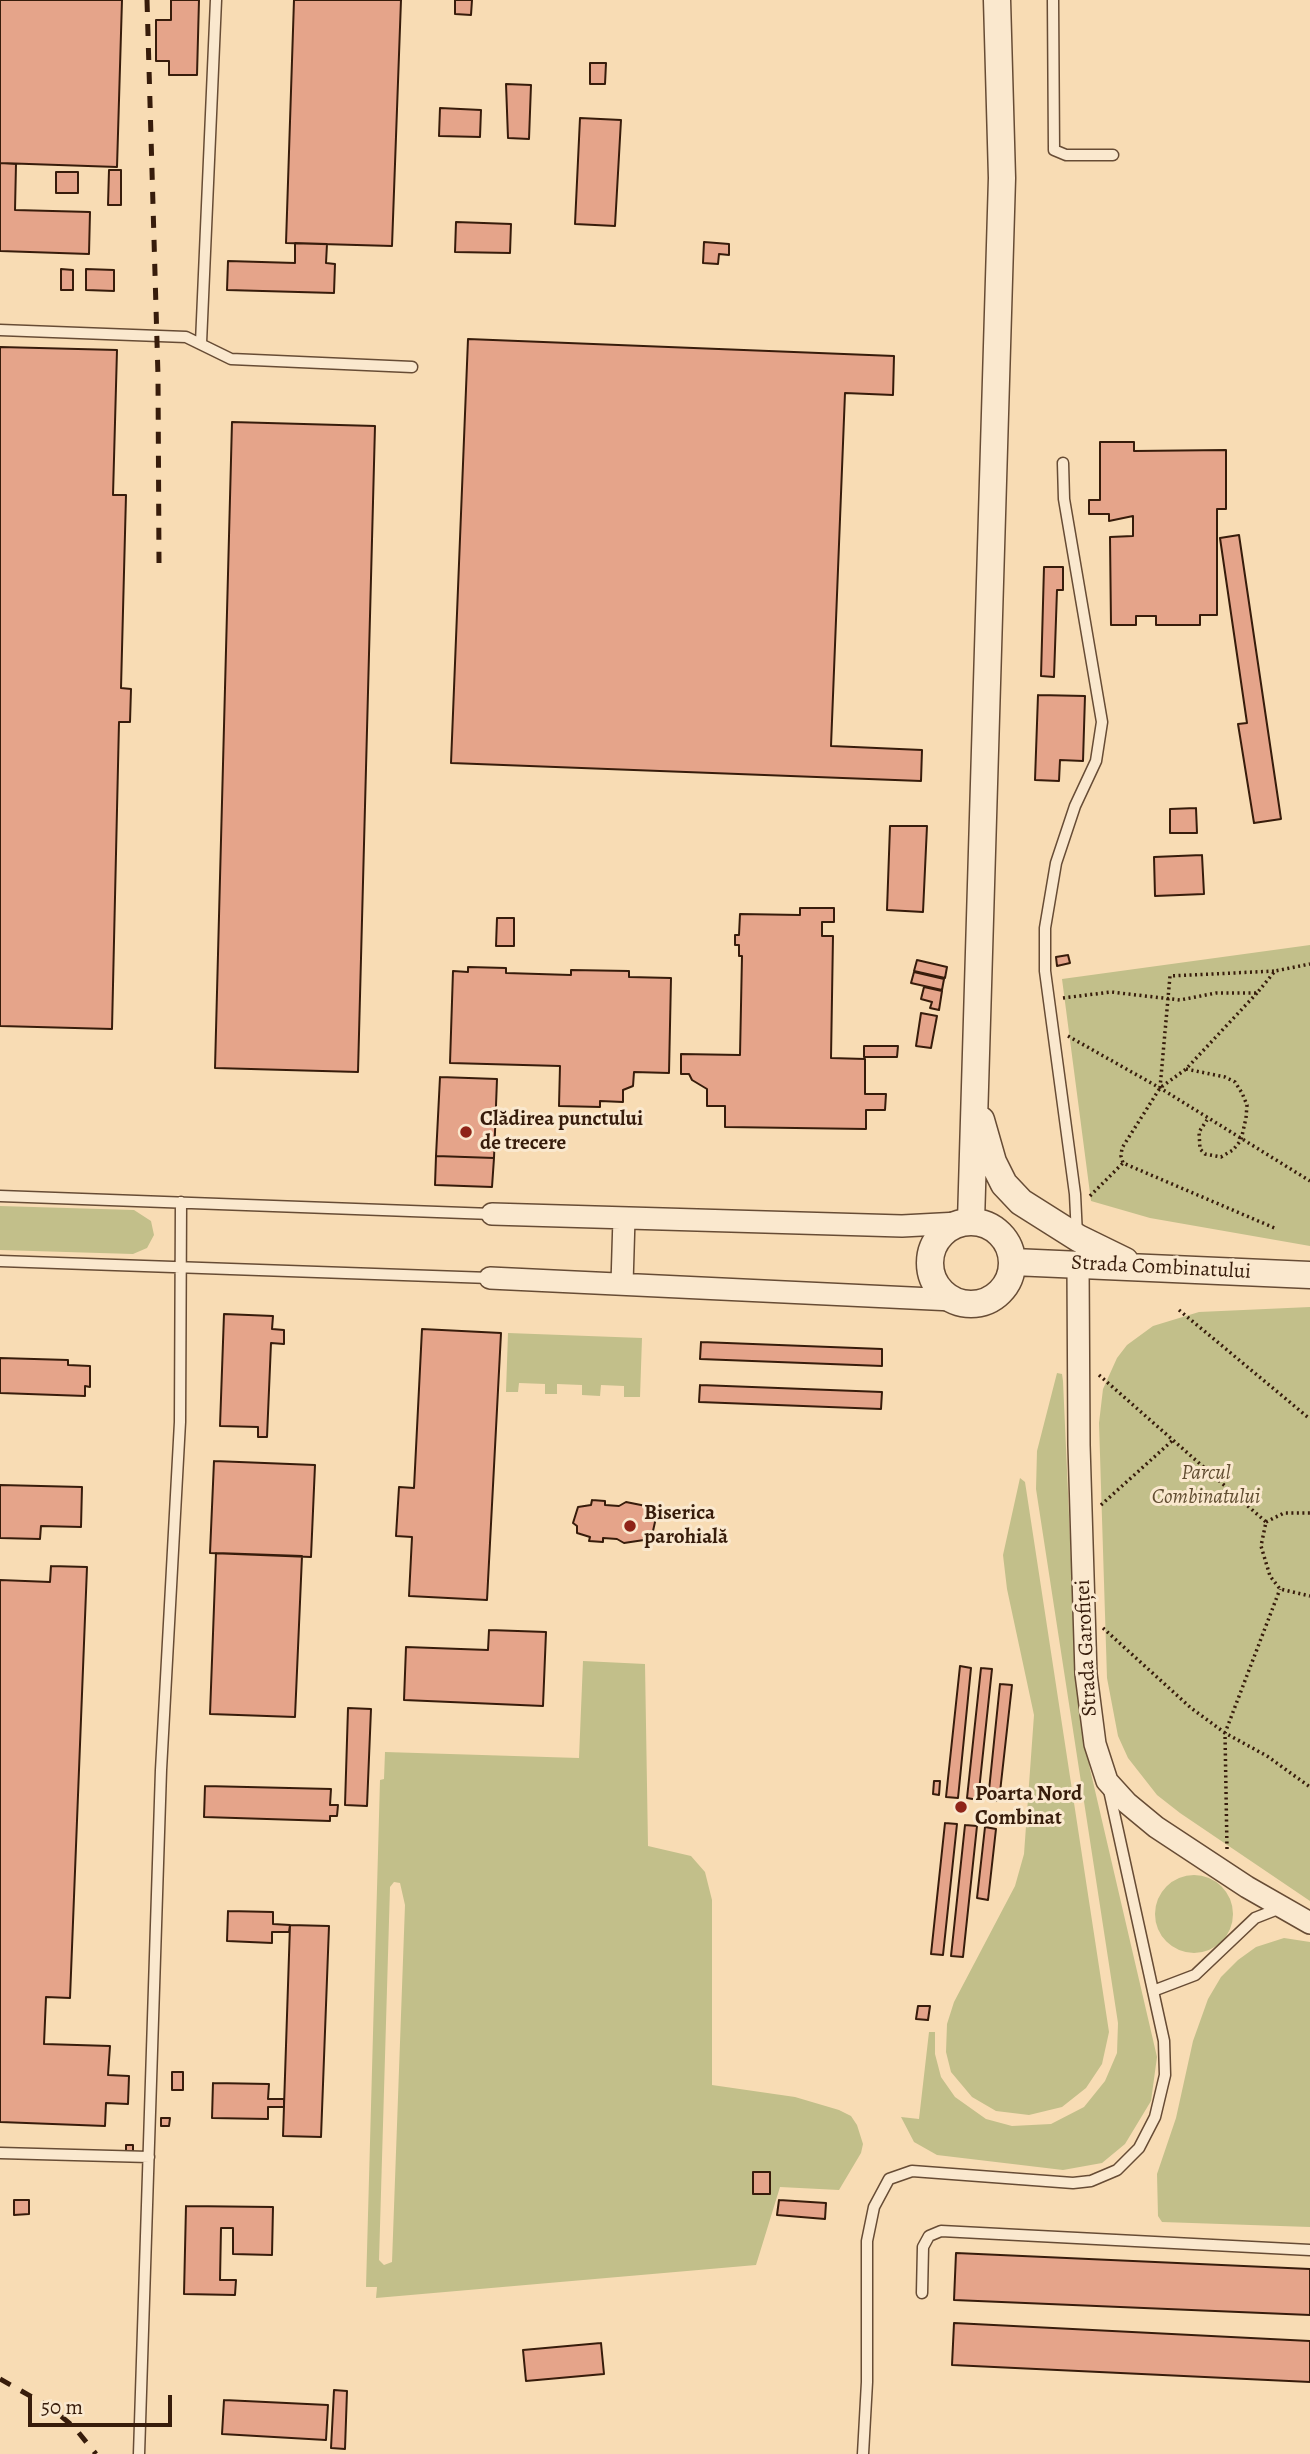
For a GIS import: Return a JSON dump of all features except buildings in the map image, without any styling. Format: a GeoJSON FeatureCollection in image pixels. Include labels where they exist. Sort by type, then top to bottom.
{"type":"FeatureCollection","features":[{"type":"Feature","properties":{"kind":"street"},"geometry":{"type":"LineString","coordinates":[[965,1222],[973,1068],[1002,178],[997,0]]}},
{"type":"Feature","properties":{"kind":"street"},"geometry":{"type":"LineString","coordinates":[[973,1068],[985,1138],[1004,1184],[1021,1202],[1077,1238],[1136,1267]]}},
{"type":"Feature","properties":{"kind":"street"},"geometry":{"type":"LineString","coordinates":[[490,1278],[953,1300],[977,1304],[998,1295],[1007,1285],[1013,1262],[1004,1237],[995,1228],[965,1222],[902,1226],[492,1213]]}},
{"type":"Feature","properties":{"kind":"street"},"geometry":{"type":"LineString","coordinates":[[622,1284],[624,1218]]}},
{"type":"Feature","properties":{"kind":"street"},"geometry":{"type":"LineString","coordinates":[[953,1300],[936,1284],[930,1261],[938,1238],[965,1222]]}},
{"type":"Feature","properties":{"kind":"street","name":"Strada Combinatului"},"geometry":{"type":"LineString","coordinates":[[1013,1262],[1310,1275]]}},
{"type":"Feature","properties":{"kind":"street","name":"Strada Garofiței"},"geometry":{"type":"LineString","coordinates":[[1079,1264],[1079,1445],[1086,1674],[1095,1744],[1107,1780],[1126,1803],[1156,1827],[1310,1923]]}},
{"type":"Feature","properties":{"kind":"lane"},"geometry":{"type":"LineString","coordinates":[[201,343],[216,0]]}},
{"type":"Feature","properties":{"kind":"lane"},"geometry":{"type":"LineString","coordinates":[[1053,0],[1054,150],[1066,155],[1113,155]]}},
{"type":"Feature","properties":{"kind":"lane"},"geometry":{"type":"LineString","coordinates":[[0,330],[187,337],[201,343],[213,353],[231,359],[412,367]]}},
{"type":"Feature","properties":{"kind":"lane"},"geometry":{"type":"LineString","coordinates":[[1063,463],[1063,499],[1102,722],[1096,761],[1075,806],[1056,863],[1045,928],[1045,971],[1075,1194],[1079,1264]]}},
{"type":"Feature","properties":{"kind":"lane"},"geometry":{"type":"LineString","coordinates":[[0,1196],[492,1213]]}},
{"type":"Feature","properties":{"kind":"lane"},"geometry":{"type":"LineString","coordinates":[[139,2454],[161,1770],[180,1423],[181,1202]]}},
{"type":"Feature","properties":{"kind":"lane"},"geometry":{"type":"LineString","coordinates":[[0,1261],[490,1278]]}},
{"type":"Feature","properties":{"kind":"lane"},"geometry":{"type":"LineString","coordinates":[[863,2454],[867,2382],[867,2241],[874,2207],[889,2179],[912,2171],[1073,2183],[1091,2181],[1117,2170],[1139,2148],[1148,2133],[1162,2094],[1166,2059],[1107,1780]]}},
{"type":"Feature","properties":{"kind":"lane"},"geometry":{"type":"LineString","coordinates":[[1153,1991],[1195,1975],[1255,1918],[1283,1908]]}},
{"type":"Feature","properties":{"kind":"lane"},"geometry":{"type":"LineString","coordinates":[[0,2153],[149,2157]]}},
{"type":"Feature","properties":{"kind":"lane"},"geometry":{"type":"LineString","coordinates":[[922,2293],[923,2247],[929,2236],[941,2231],[1310,2250]]}},
{"type":"Feature","properties":{"kind":"path"},"geometry":{"type":"LineString","coordinates":[[1160,1088],[1170,976],[1275,971],[1310,964]]}},
{"type":"Feature","properties":{"kind":"path"},"geometry":{"type":"LineString","coordinates":[[1084,1202],[1123,1163],[1122,1148],[1160,1088],[1186,1069],[1275,971]]}},
{"type":"Feature","properties":{"kind":"path"},"geometry":{"type":"LineString","coordinates":[[1058,999],[1111,992],[1166,1000],[1194,999],[1216,993],[1257,993]]}},
{"type":"Feature","properties":{"kind":"path"},"geometry":{"type":"LineString","coordinates":[[1063,1033],[1308,1178]]}},
{"type":"Feature","properties":{"kind":"path"},"geometry":{"type":"LineString","coordinates":[[1186,1069],[1235,1082],[1247,1105],[1241,1140],[1233,1150],[1221,1157],[1205,1154],[1198,1142],[1199,1132],[1207,1120]]}},
{"type":"Feature","properties":{"kind":"path"},"geometry":{"type":"LineString","coordinates":[[1123,1163],[1277,1228]]}},
{"type":"Feature","properties":{"kind":"path"},"geometry":{"type":"LineString","coordinates":[[1179,1310],[1310,1419]]}},
{"type":"Feature","properties":{"kind":"path"},"geometry":{"type":"LineString","coordinates":[[1099,1375],[1265,1522]]}},
{"type":"Feature","properties":{"kind":"path"},"geometry":{"type":"LineString","coordinates":[[1095,1511],[1173,1440]]}},
{"type":"Feature","properties":{"kind":"path"},"geometry":{"type":"LineString","coordinates":[[1310,1513],[1284,1513],[1265,1522],[1261,1534],[1264,1561],[1270,1576],[1280,1589],[1310,1596]]}},
{"type":"Feature","properties":{"kind":"path"},"geometry":{"type":"LineString","coordinates":[[1227,1858],[1225,1733],[1280,1589]]}},
{"type":"Feature","properties":{"kind":"path"},"geometry":{"type":"LineString","coordinates":[[1097,1622],[1191,1708],[1310,1787]]}},
{"type":"Feature","properties":{"kind":"green space"},"geometry":{"type":"Polygon","coordinates":[[[1310,945],[1310,1246],[1150,1218],[1091,1201],[1062,979],[1310,945]]]}},
{"type":"Feature","properties":{"kind":"green space"},"geometry":{"type":"Polygon","coordinates":[[[0,1206],[134,1210],[151,1221],[154,1235],[147,1248],[133,1254],[0,1250],[0,1206]]]}},
{"type":"Feature","properties":{"kind":"green space","name":"Parcul Combinatului"},"geometry":{"type":"Polygon","coordinates":[[[1310,1307],[1310,1901],[1157,1795],[1128,1758],[1118,1736],[1107,1678],[1099,1423],[1103,1389],[1117,1358],[1127,1345],[1153,1326],[1199,1312],[1310,1307]]]}},
{"type":"Feature","properties":{"kind":"green space"},"geometry":{"type":"Polygon","coordinates":[[[508,1333],[642,1338],[640,1397],[624,1397],[624,1386],[601,1385],[600,1396],[582,1395],[582,1385],[557,1384],[557,1394],[545,1394],[545,1384],[519,1383],[518,1392],[506,1392],[508,1333]]]}},
{"type":"Feature","properties":{"kind":"green space"},"geometry":{"type":"Polygon","coordinates":[[[1057,1373],[1062,1374],[1063,1381],[1077,1695],[1090,1769],[1157,2057],[1151,2101],[1125,2144],[1102,2163],[1063,2170],[937,2155],[914,2142],[901,2117],[919,2119],[929,2032],[935,2032],[935,2054],[941,2077],[955,2097],[986,2119],[1012,2126],[1051,2124],[1084,2107],[1105,2081],[1117,2053],[1118,2023],[1036,1489],[1037,1451],[1057,1373]]]}},
{"type":"Feature","properties":{"kind":"green space"},"geometry":{"type":"Polygon","coordinates":[[[1020,1478],[1025,1482],[1109,2032],[1102,2064],[1086,2088],[1062,2107],[1029,2115],[996,2111],[972,2097],[951,2072],[946,2052],[947,2024],[954,2002],[1015,1886],[1024,1854],[1034,1715],[1007,1589],[1003,1555],[1020,1478]]]}},
{"type":"Feature","properties":{"kind":"green space"},"geometry":{"type":"Polygon","coordinates":[[[583,1661],[645,1664],[648,1846],[691,1856],[705,1872],[712,1900],[712,2085],[795,2097],[839,2110],[851,2116],[857,2125],[863,2144],[861,2153],[839,2190],[780,2187],[756,2265],[376,2298],[377,2287],[366,2287],[380,1780],[384,1779],[385,1752],[579,1758],[583,1661]],[[394,1882],[390,1887],[379,2260],[384,2265],[392,2262],[405,1905],[400,1883],[394,1882]],[[770,2172],[753,2194],[770,2194],[770,2172]]]}},
{"type":"Feature","properties":{"kind":"green space"},"geometry":{"type":"Polygon","coordinates":[[[1186,1875],[1202,1875],[1216,1881],[1227,1892],[1233,1906],[1233,1922],[1227,1936],[1216,1947],[1202,1953],[1186,1953],[1172,1947],[1161,1936],[1155,1922],[1155,1906],[1161,1892],[1172,1881],[1186,1875]]]}},
{"type":"Feature","properties":{"kind":"green space"},"geometry":{"type":"Polygon","coordinates":[[[1284,1938],[1310,1942],[1310,2227],[1162,2222],[1158,2216],[1157,2174],[1176,2118],[1193,2041],[1208,1999],[1221,1977],[1238,1960],[1256,1947],[1284,1938]]]}},
{"type":"Feature","properties":{"kind":"railway"},"geometry":{"type":"LineString","coordinates":[[147,0],[158,376],[159,563]]}},
{"type":"Feature","properties":{"kind":"railway"},"geometry":{"type":"LineString","coordinates":[[0,2379],[50,2407],[74,2427],[96,2454]]}},
{"type":"Feature","properties":{"kind":"place","name":"Clădirea punctului de trecere"},"geometry":{"type":"Point","coordinates":[466,1132]}},
{"type":"Feature","properties":{"kind":"place","name":"Biserica parohială"},"geometry":{"type":"Point","coordinates":[630,1526]}},
{"type":"Feature","properties":{"kind":"place","name":"Poarta Nord Combinat"},"geometry":{"type":"Point","coordinates":[961,1807]}}]}
